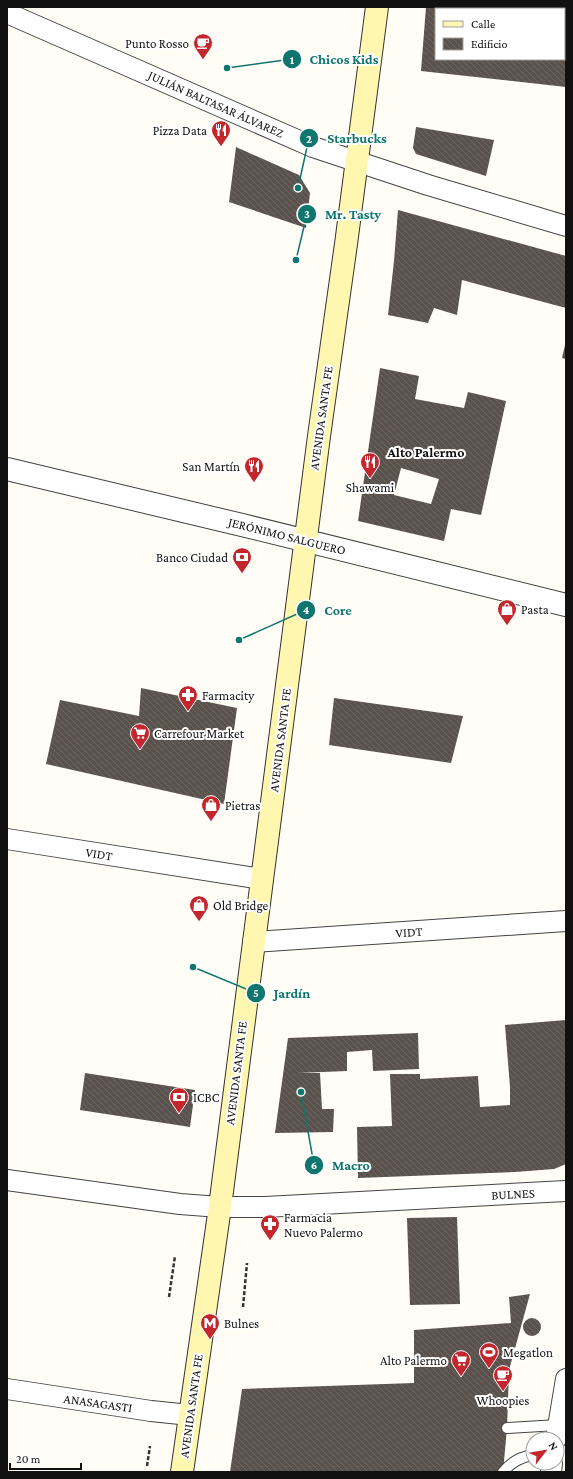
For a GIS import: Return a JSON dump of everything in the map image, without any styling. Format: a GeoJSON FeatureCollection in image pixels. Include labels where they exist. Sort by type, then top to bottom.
{"type":"FeatureCollection","features":[{"type":"Feature","properties":{"kind":"main road","name":"AVENIDA SANTA FE"},"geometry":{"type":"LineString","coordinates":[[182,1472],[220,1207],[322,414],[377,7]]}},
{"type":"Feature","properties":{"kind":"street","name":"JULIÁN BALTASAR ÁLVAREZ"},"geometry":{"type":"LineString","coordinates":[[7,13],[313,147],[428,185],[566,226]]}},
{"type":"Feature","properties":{"kind":"street","name":"JERÓNIMO SALGUERO"},"geometry":{"type":"LineString","coordinates":[[7,469],[566,605]]}},
{"type":"Feature","properties":{"kind":"street","name":"VIDT"},"geometry":{"type":"LineString","coordinates":[[7,839],[262,879]]}},
{"type":"Feature","properties":{"kind":"street","name":"VIDT"},"geometry":{"type":"LineString","coordinates":[[253,942],[566,921]]}},
{"type":"Feature","properties":{"kind":"street","name":"BULNES"},"geometry":{"type":"LineString","coordinates":[[7,1180],[180,1204],[220,1207],[264,1207],[566,1191]]}},
{"type":"Feature","properties":{"kind":"street"},"geometry":{"type":"LineString","coordinates":[[557,1431],[566,1379]]}},
{"type":"Feature","properties":{"kind":"street","name":"ANASAGASTI"},"geometry":{"type":"LineString","coordinates":[[7,1390],[151,1411],[190,1415]]}},
{"type":"Feature","properties":{"kind":"lane"},"geometry":{"type":"LineString","coordinates":[[507,1428],[544,1431]]}},
{"type":"Feature","properties":{"kind":"lane"},"geometry":{"type":"LineString","coordinates":[[503,1472],[508,1465],[525,1456]]}},
{"type":"Feature","properties":{"kind":"path"},"geometry":{"type":"LineString","coordinates":[[169,1297],[175,1256]]}},
{"type":"Feature","properties":{"kind":"path"},"geometry":{"type":"LineString","coordinates":[[243,1307],[247,1263]]}},
{"type":"Feature","properties":{"kind":"path"},"geometry":{"type":"LineString","coordinates":[[147,1466],[150,1446]]}},
{"type":"Feature","properties":{"kind":"building"},"geometry":{"type":"Polygon","coordinates":[[[426,7],[566,7],[566,87],[421,71],[426,7]]]}},
{"type":"Feature","properties":{"kind":"building"},"geometry":{"type":"Polygon","coordinates":[[[416,127],[494,140],[486,176],[416,154],[413,148],[416,127]]]}},
{"type":"Feature","properties":{"kind":"building"},"geometry":{"type":"Polygon","coordinates":[[[236,147],[299,175],[310,193],[306,228],[229,202],[236,147]]]}},
{"type":"Feature","properties":{"kind":"building"},"geometry":{"type":"Polygon","coordinates":[[[398,210],[566,256],[566,308],[462,280],[457,315],[434,308],[428,323],[388,315],[398,210]]]}},
{"type":"Feature","properties":{"kind":"building"},"geometry":{"type":"Polygon","coordinates":[[[566,345],[566,359],[562,358],[566,345]]]}},
{"type":"Feature","properties":{"kind":"building"},"geometry":{"type":"Polygon","coordinates":[[[380,368],[419,376],[415,399],[464,408],[468,392],[506,401],[481,515],[451,509],[444,541],[358,521],[380,368]],[[401,468],[394,495],[431,504],[439,479],[401,468]]]}},
{"type":"Feature","properties":{"kind":"building","name":"Carrefour Market"},"geometry":{"type":"Polygon","coordinates":[[[141,688],[237,708],[224,804],[46,764],[60,700],[139,716],[141,688]]]}},
{"type":"Feature","properties":{"kind":"building"},"geometry":{"type":"Polygon","coordinates":[[[334,698],[463,716],[451,763],[329,745],[334,698]]]}},
{"type":"Feature","properties":{"kind":"building"},"geometry":{"type":"Polygon","coordinates":[[[566,1020],[566,1164],[554,1169],[515,1172],[358,1178],[357,1127],[392,1126],[390,1074],[420,1074],[420,1079],[478,1076],[480,1107],[510,1105],[505,1025],[566,1020]]]}},
{"type":"Feature","properties":{"kind":"building"},"geometry":{"type":"Polygon","coordinates":[[[418,1033],[419,1069],[373,1071],[372,1050],[347,1052],[347,1071],[298,1073],[320,1073],[322,1109],[334,1109],[333,1132],[275,1133],[288,1038],[418,1033]]]}},
{"type":"Feature","properties":{"kind":"building"},"geometry":{"type":"Polygon","coordinates":[[[85,1073],[195,1090],[190,1127],[80,1110],[85,1073]]]}},
{"type":"Feature","properties":{"kind":"building"},"geometry":{"type":"Polygon","coordinates":[[[457,1217],[460,1304],[410,1305],[407,1218],[457,1217]]]}},
{"type":"Feature","properties":{"kind":"building","name":"Alto Palermo"},"geometry":{"type":"Polygon","coordinates":[[[530,1294],[509,1370],[507,1428],[503,1472],[230,1472],[242,1389],[414,1383],[414,1330],[511,1323],[509,1297],[530,1294]]]}},
{"type":"Feature","properties":{"kind":"building"},"geometry":{"type":"Polygon","coordinates":[[[532,1318],[538,1321],[541,1327],[538,1333],[532,1336],[526,1333],[523,1327],[526,1321],[532,1318]]]}},
{"type":"Feature","properties":{"kind":"place","name":"Punto Rosso"},"geometry":{"type":"Point","coordinates":[203,60]}},
{"type":"Feature","properties":{"kind":"place","name":"Chicos Kids"},"geometry":{"type":"Point","coordinates":[227,68]}},
{"type":"Feature","properties":{"kind":"place","name":"Pizza Data"},"geometry":{"type":"Point","coordinates":[221,147]}},
{"type":"Feature","properties":{"kind":"place","name":"Starbucks"},"geometry":{"type":"Point","coordinates":[298,188]}},
{"type":"Feature","properties":{"kind":"place","name":"Mr. Tasty"},"geometry":{"type":"Point","coordinates":[296,260]}},
{"type":"Feature","properties":{"kind":"place","name":"Shawami"},"geometry":{"type":"Point","coordinates":[370,479]}},
{"type":"Feature","properties":{"kind":"place","name":"San Martín"},"geometry":{"type":"Point","coordinates":[254,483]}},
{"type":"Feature","properties":{"kind":"place","name":"Banco Ciudad"},"geometry":{"type":"Point","coordinates":[242,574]}},
{"type":"Feature","properties":{"kind":"place","name":"Pasta"},"geometry":{"type":"Point","coordinates":[507,626]}},
{"type":"Feature","properties":{"kind":"place","name":"Core"},"geometry":{"type":"Point","coordinates":[239,640]}},
{"type":"Feature","properties":{"kind":"place","name":"Farmacity"},"geometry":{"type":"Point","coordinates":[188,712]}},
{"type":"Feature","properties":{"kind":"place","name":"Carrefour Market"},"geometry":{"type":"Point","coordinates":[140,750]}},
{"type":"Feature","properties":{"kind":"place","name":"Pietras"},"geometry":{"type":"Point","coordinates":[211,822]}},
{"type":"Feature","properties":{"kind":"place","name":"Old Bridge"},"geometry":{"type":"Point","coordinates":[199,922]}},
{"type":"Feature","properties":{"kind":"place","name":"Jardín"},"geometry":{"type":"Point","coordinates":[193,967]}},
{"type":"Feature","properties":{"kind":"place","name":"Macro"},"geometry":{"type":"Point","coordinates":[301,1092]}},
{"type":"Feature","properties":{"kind":"place","name":"ICBC"},"geometry":{"type":"Point","coordinates":[179,1114]}},
{"type":"Feature","properties":{"kind":"place","name":"Farmacia Nuevo Palermo"},"geometry":{"type":"Point","coordinates":[270,1241]}},
{"type":"Feature","properties":{"kind":"place","name":"Bulnes"},"geometry":{"type":"Point","coordinates":[210,1340]}},
{"type":"Feature","properties":{"kind":"place","name":"Megatlon"},"geometry":{"type":"Point","coordinates":[489,1369]}},
{"type":"Feature","properties":{"kind":"place","name":"Alto Palermo"},"geometry":{"type":"Point","coordinates":[461,1377]}},
{"type":"Feature","properties":{"kind":"place","name":"Whoopies"},"geometry":{"type":"Point","coordinates":[503,1392]}},
{"type":"Feature","properties":{"kind":"district","name":"Alto Palermo"},"geometry":{"type":"Point","coordinates":[426,452]}}]}
